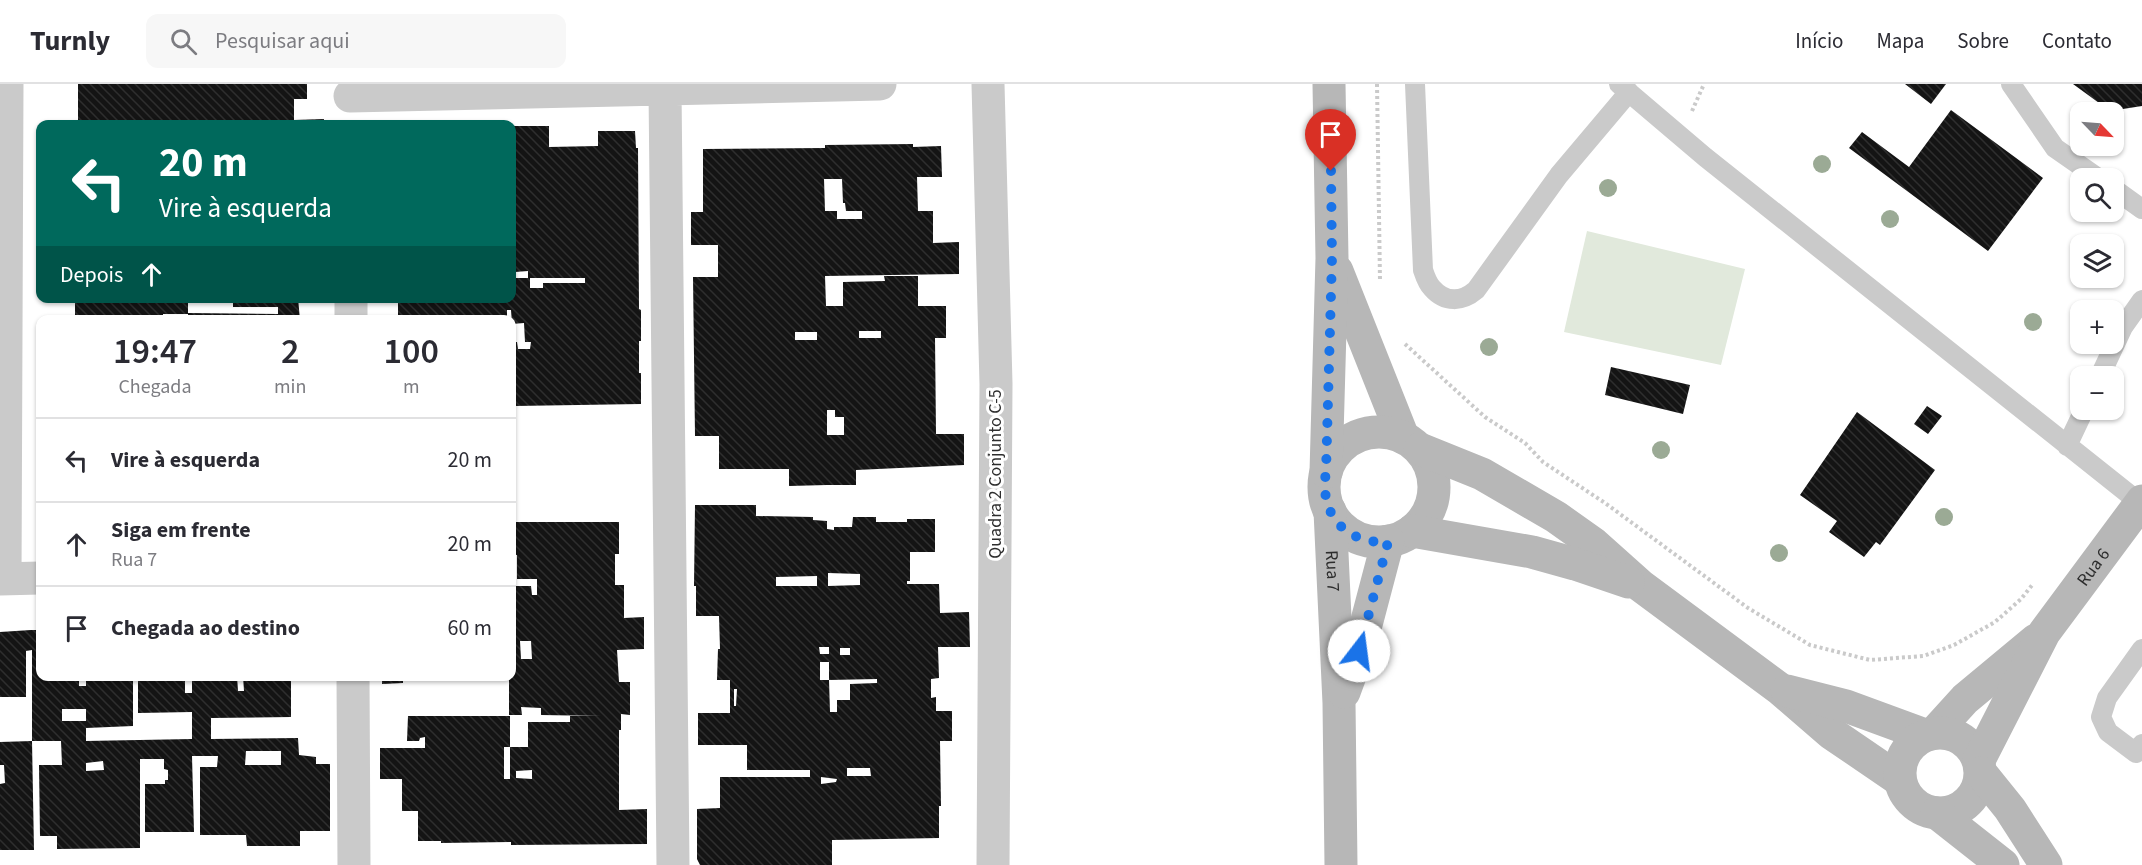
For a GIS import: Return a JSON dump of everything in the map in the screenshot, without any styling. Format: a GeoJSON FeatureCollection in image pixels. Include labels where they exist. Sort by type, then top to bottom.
{"type":"FeatureCollection","features":[{"type":"Feature","properties":{"kind":"street"},"geometry":{"type":"LineString","coordinates":[[7,84],[3,579],[36,578]]}},
{"type":"Feature","properties":{"kind":"street"},"geometry":{"type":"LineString","coordinates":[[350,101],[664,89],[880,84]]}},
{"type":"Feature","properties":{"kind":"street","name":"Quadra 2 Conjunto C-5"},"geometry":{"type":"LineString","coordinates":[[988,84],[996,384],[993,865]]}},
{"type":"Feature","properties":{"kind":"street"},"geometry":{"type":"LineString","coordinates":[[1329,84],[1332,258],[1324,485],[1330,511],[1344,530],[1365,541],[1400,536],[1532,552],[1641,586]]}},
{"type":"Feature","properties":{"kind":"street"},"geometry":{"type":"LineString","coordinates":[[664,89],[674,865]]}},
{"type":"Feature","properties":{"kind":"street"},"geometry":{"type":"LineString","coordinates":[[1332,258],[1411,443],[1429,462],[1433,477],[1434,492],[1423,520],[1400,536]]}},
{"type":"Feature","properties":{"kind":"street"},"geometry":{"type":"LineString","coordinates":[[1326,472],[1335,455],[1348,442],[1365,434],[1384,432],[1482,474],[1556,517],[1594,544],[1641,586],[1780,689],[1831,733],[1900,780]]}},
{"type":"Feature","properties":{"kind":"street","name":"Rua 7"},"geometry":{"type":"LineString","coordinates":[[1330,511],[1339,703],[1341,865]]}},
{"type":"Feature","properties":{"kind":"street","name":"Rua 6"},"geometry":{"type":"LineString","coordinates":[[2044,633],[2138,516]]}},
{"type":"Feature","properties":{"kind":"street","name":"Rua 7"},"geometry":{"type":"LineString","coordinates":[[1339,703],[1400,536]]}},
{"type":"Feature","properties":{"kind":"street"},"geometry":{"type":"LineString","coordinates":[[2044,633],[1980,766],[1979,786],[1972,798],[1963,807],[1950,812],[1937,813],[1924,810],[1913,803],[1905,793],[1900,780],[1900,766],[1905,753],[1914,742],[1930,733],[1965,699],[2044,633]]}},
{"type":"Feature","properties":{"kind":"street"},"geometry":{"type":"LineString","coordinates":[[353,681],[354,865]]}},
{"type":"Feature","properties":{"kind":"street"},"geometry":{"type":"LineString","coordinates":[[1780,689],[1846,706],[1930,733],[1949,733],[1962,738],[1972,747],[1980,766],[2046,865]]}},
{"type":"Feature","properties":{"kind":"street"},"geometry":{"type":"LineString","coordinates":[[1937,813],[2002,865]]}},
{"type":"Feature","properties":{"kind":"lane"},"geometry":{"type":"LineString","coordinates":[[1414,84],[1423,270],[1431,288],[1446,298],[1457,300],[1466,298],[1476,290],[1624,88],[1704,157],[2067,446],[2138,516]]}},
{"type":"Feature","properties":{"kind":"lane"},"geometry":{"type":"LineString","coordinates":[[2011,84],[2055,148],[2084,168]]}},
{"type":"Feature","properties":{"kind":"lane"},"geometry":{"type":"LineString","coordinates":[[2124,196],[2142,209]]}},
{"type":"Feature","properties":{"kind":"lane"},"geometry":{"type":"LineString","coordinates":[[2105,366],[2123,327],[2142,300]]}},
{"type":"Feature","properties":{"kind":"lane"},"geometry":{"type":"LineString","coordinates":[[2067,446],[2079,420]]}},
{"type":"Feature","properties":{"kind":"lane"},"geometry":{"type":"LineString","coordinates":[[2142,649],[2107,698],[2101,717],[2108,732],[2136,753],[2142,744]]}},
{"type":"Feature","properties":{"kind":"path"},"geometry":{"type":"LineString","coordinates":[[1377,84],[1380,282]]}},
{"type":"Feature","properties":{"kind":"path"},"geometry":{"type":"LineString","coordinates":[[1403,342],[1485,417],[1525,443],[1543,462],[1605,503],[1748,608],[1810,645],[1870,660],[1923,656],[1954,645],[1995,622],[2021,599],[2034,583]]}},
{"type":"Feature","properties":{"kind":"shaded area"},"geometry":{"type":"Polygon","coordinates":[[[1587,231],[1745,269],[1721,365],[1564,332],[1587,231]]]}},
{"type":"Feature","properties":{"kind":"building"},"geometry":{"type":"Polygon","coordinates":[[[78,84],[307,84],[307,99],[294,99],[294,120],[78,120],[78,84]]]}},
{"type":"Feature","properties":{"kind":"building"},"geometry":{"type":"Polygon","coordinates":[[[1905,84],[1946,84],[1931,104],[1905,84]]]}},
{"type":"Feature","properties":{"kind":"building"},"geometry":{"type":"Polygon","coordinates":[[[2073,84],[2142,84],[2142,106],[2124,109],[2124,102],[2098,102],[2073,84]]]}},
{"type":"Feature","properties":{"kind":"building"},"geometry":{"type":"Polygon","coordinates":[[[1951,110],[2043,178],[1988,251],[1849,148],[1862,132],[1909,167],[1951,110]]]}},
{"type":"Feature","properties":{"kind":"building"},"geometry":{"type":"Polygon","coordinates":[[[516,126],[549,126],[549,147],[598,146],[598,131],[635,131],[636,148],[638,148],[641,404],[516,406],[516,342],[518,349],[530,349],[531,342],[525,342],[524,323],[516,324],[516,315],[511,315],[511,310],[507,310],[507,315],[398,315],[398,303],[516,303],[516,278],[528,278],[528,271],[516,272],[516,126]],[[530,278],[530,288],[543,288],[543,283],[585,283],[585,278],[530,278]]]}},
{"type":"Feature","properties":{"kind":"building"},"geometry":{"type":"Polygon","coordinates":[[[825,145],[941,146],[942,177],[917,177],[918,211],[933,211],[933,243],[959,242],[959,274],[825,276],[826,306],[843,306],[843,282],[885,281],[884,276],[918,276],[918,306],[946,306],[946,338],[935,338],[936,434],[964,434],[964,465],[856,470],[856,485],[789,486],[789,469],[719,469],[719,436],[695,436],[693,277],[718,277],[718,245],[691,245],[691,212],[703,212],[703,149],[825,148],[825,145]],[[824,179],[825,211],[837,211],[837,219],[862,219],[862,211],[846,211],[845,203],[843,203],[842,179],[824,179]],[[859,331],[859,338],[881,338],[881,331],[859,331]],[[795,332],[795,340],[817,340],[817,332],[795,332]],[[827,410],[827,435],[844,435],[844,417],[835,417],[835,410],[827,410]]]}},
{"type":"Feature","properties":{"kind":"building"},"geometry":{"type":"Polygon","coordinates":[[[75,303],[188,303],[188,314],[75,315],[75,303]]]}},
{"type":"Feature","properties":{"kind":"building"},"geometry":{"type":"Polygon","coordinates":[[[233,303],[298,303],[300,315],[188,315],[188,313],[278,314],[278,307],[233,307],[233,303]]]}},
{"type":"Feature","properties":{"kind":"building"},"geometry":{"type":"Polygon","coordinates":[[[1611,367],[1690,385],[1683,414],[1605,395],[1611,367]]]}},
{"type":"Feature","properties":{"kind":"building"},"geometry":{"type":"Polygon","coordinates":[[[1927,406],[1942,416],[1928,434],[1914,424],[1927,406]]]}},
{"type":"Feature","properties":{"kind":"building"},"geometry":{"type":"Polygon","coordinates":[[[1857,412],[1935,470],[1880,545],[1876,542],[1864,557],[1829,532],[1837,521],[1800,495],[1857,412]]]}},
{"type":"Feature","properties":{"kind":"building"},"geometry":{"type":"Polygon","coordinates":[[[695,505],[756,505],[756,516],[813,517],[813,520],[827,521],[827,529],[834,530],[834,527],[852,527],[853,517],[876,517],[876,522],[935,519],[935,552],[910,552],[910,581],[907,581],[907,584],[939,584],[940,613],[969,612],[970,647],[938,647],[939,678],[931,679],[931,698],[936,697],[936,711],[952,711],[952,741],[940,741],[939,838],[832,840],[832,865],[700,865],[697,859],[697,809],[720,808],[720,777],[810,777],[810,770],[747,770],[747,745],[698,745],[698,713],[730,713],[730,680],[717,680],[718,649],[720,649],[719,616],[696,616],[696,586],[694,586],[695,505]],[[828,573],[828,586],[860,585],[860,574],[828,573]],[[817,576],[776,577],[776,586],[817,586],[817,576]],[[819,647],[820,654],[829,654],[829,647],[819,647]],[[840,648],[840,655],[850,655],[850,648],[840,648]],[[820,662],[820,680],[829,680],[829,662],[820,662]],[[877,679],[829,680],[830,712],[837,712],[837,700],[850,700],[850,684],[877,683],[877,679]],[[734,689],[734,706],[736,706],[737,689],[734,689]],[[847,768],[847,776],[871,776],[870,768],[847,768]],[[821,777],[821,784],[836,782],[837,779],[821,777]]]}},
{"type":"Feature","properties":{"kind":"building"},"geometry":{"type":"Polygon","coordinates":[[[516,522],[619,522],[619,554],[615,554],[615,585],[624,585],[624,618],[644,617],[644,649],[617,650],[619,682],[630,682],[630,715],[621,714],[621,730],[619,730],[619,810],[647,809],[647,844],[511,845],[511,842],[418,841],[418,811],[402,811],[402,779],[380,779],[380,748],[425,748],[425,737],[420,738],[419,741],[407,741],[408,716],[510,716],[510,747],[528,747],[528,722],[570,722],[570,716],[601,716],[541,715],[541,708],[521,707],[522,715],[509,715],[509,681],[516,681],[516,586],[531,586],[532,595],[537,595],[537,579],[517,579],[516,522]],[[520,641],[521,659],[532,659],[531,641],[520,641]],[[504,747],[504,779],[510,779],[510,747],[504,747]],[[532,770],[516,771],[516,778],[532,779],[532,770]]]}},
{"type":"Feature","properties":{"kind":"building"},"geometry":{"type":"Polygon","coordinates":[[[36,630],[36,681],[79,681],[79,686],[86,686],[86,681],[133,681],[133,726],[86,728],[86,741],[192,739],[192,712],[138,713],[138,681],[185,681],[185,693],[192,693],[192,681],[237,681],[238,691],[244,691],[243,681],[291,681],[291,717],[211,718],[211,739],[298,738],[299,755],[316,757],[316,764],[330,764],[330,831],[300,831],[300,846],[247,846],[246,835],[200,835],[200,767],[217,767],[218,756],[192,756],[194,832],[145,832],[145,784],[165,784],[165,780],[168,780],[168,770],[164,769],[164,759],[140,759],[140,848],[57,849],[57,836],[40,836],[39,765],[62,765],[61,741],[32,741],[32,650],[26,651],[26,697],[0,697],[0,632],[36,630]],[[62,709],[62,721],[86,721],[86,709],[62,709]],[[246,751],[245,765],[281,765],[281,751],[246,751]],[[103,761],[86,763],[86,771],[104,770],[103,761]]]}},
{"type":"Feature","properties":{"kind":"building"},"geometry":{"type":"Polygon","coordinates":[[[382,681],[403,681],[403,683],[382,684],[382,681]]]}},
{"type":"Feature","properties":{"kind":"building"},"geometry":{"type":"Polygon","coordinates":[[[32,741],[34,850],[0,850],[0,784],[5,783],[4,765],[0,765],[0,742],[32,741]]]}},
{"type":"Feature","properties":{"kind":"route"},"geometry":{"type":"LineString","coordinates":[[1331,171],[1332,258],[1324,485],[1330,511],[1344,530],[1365,541],[1388,542],[1359,651]]}}]}
